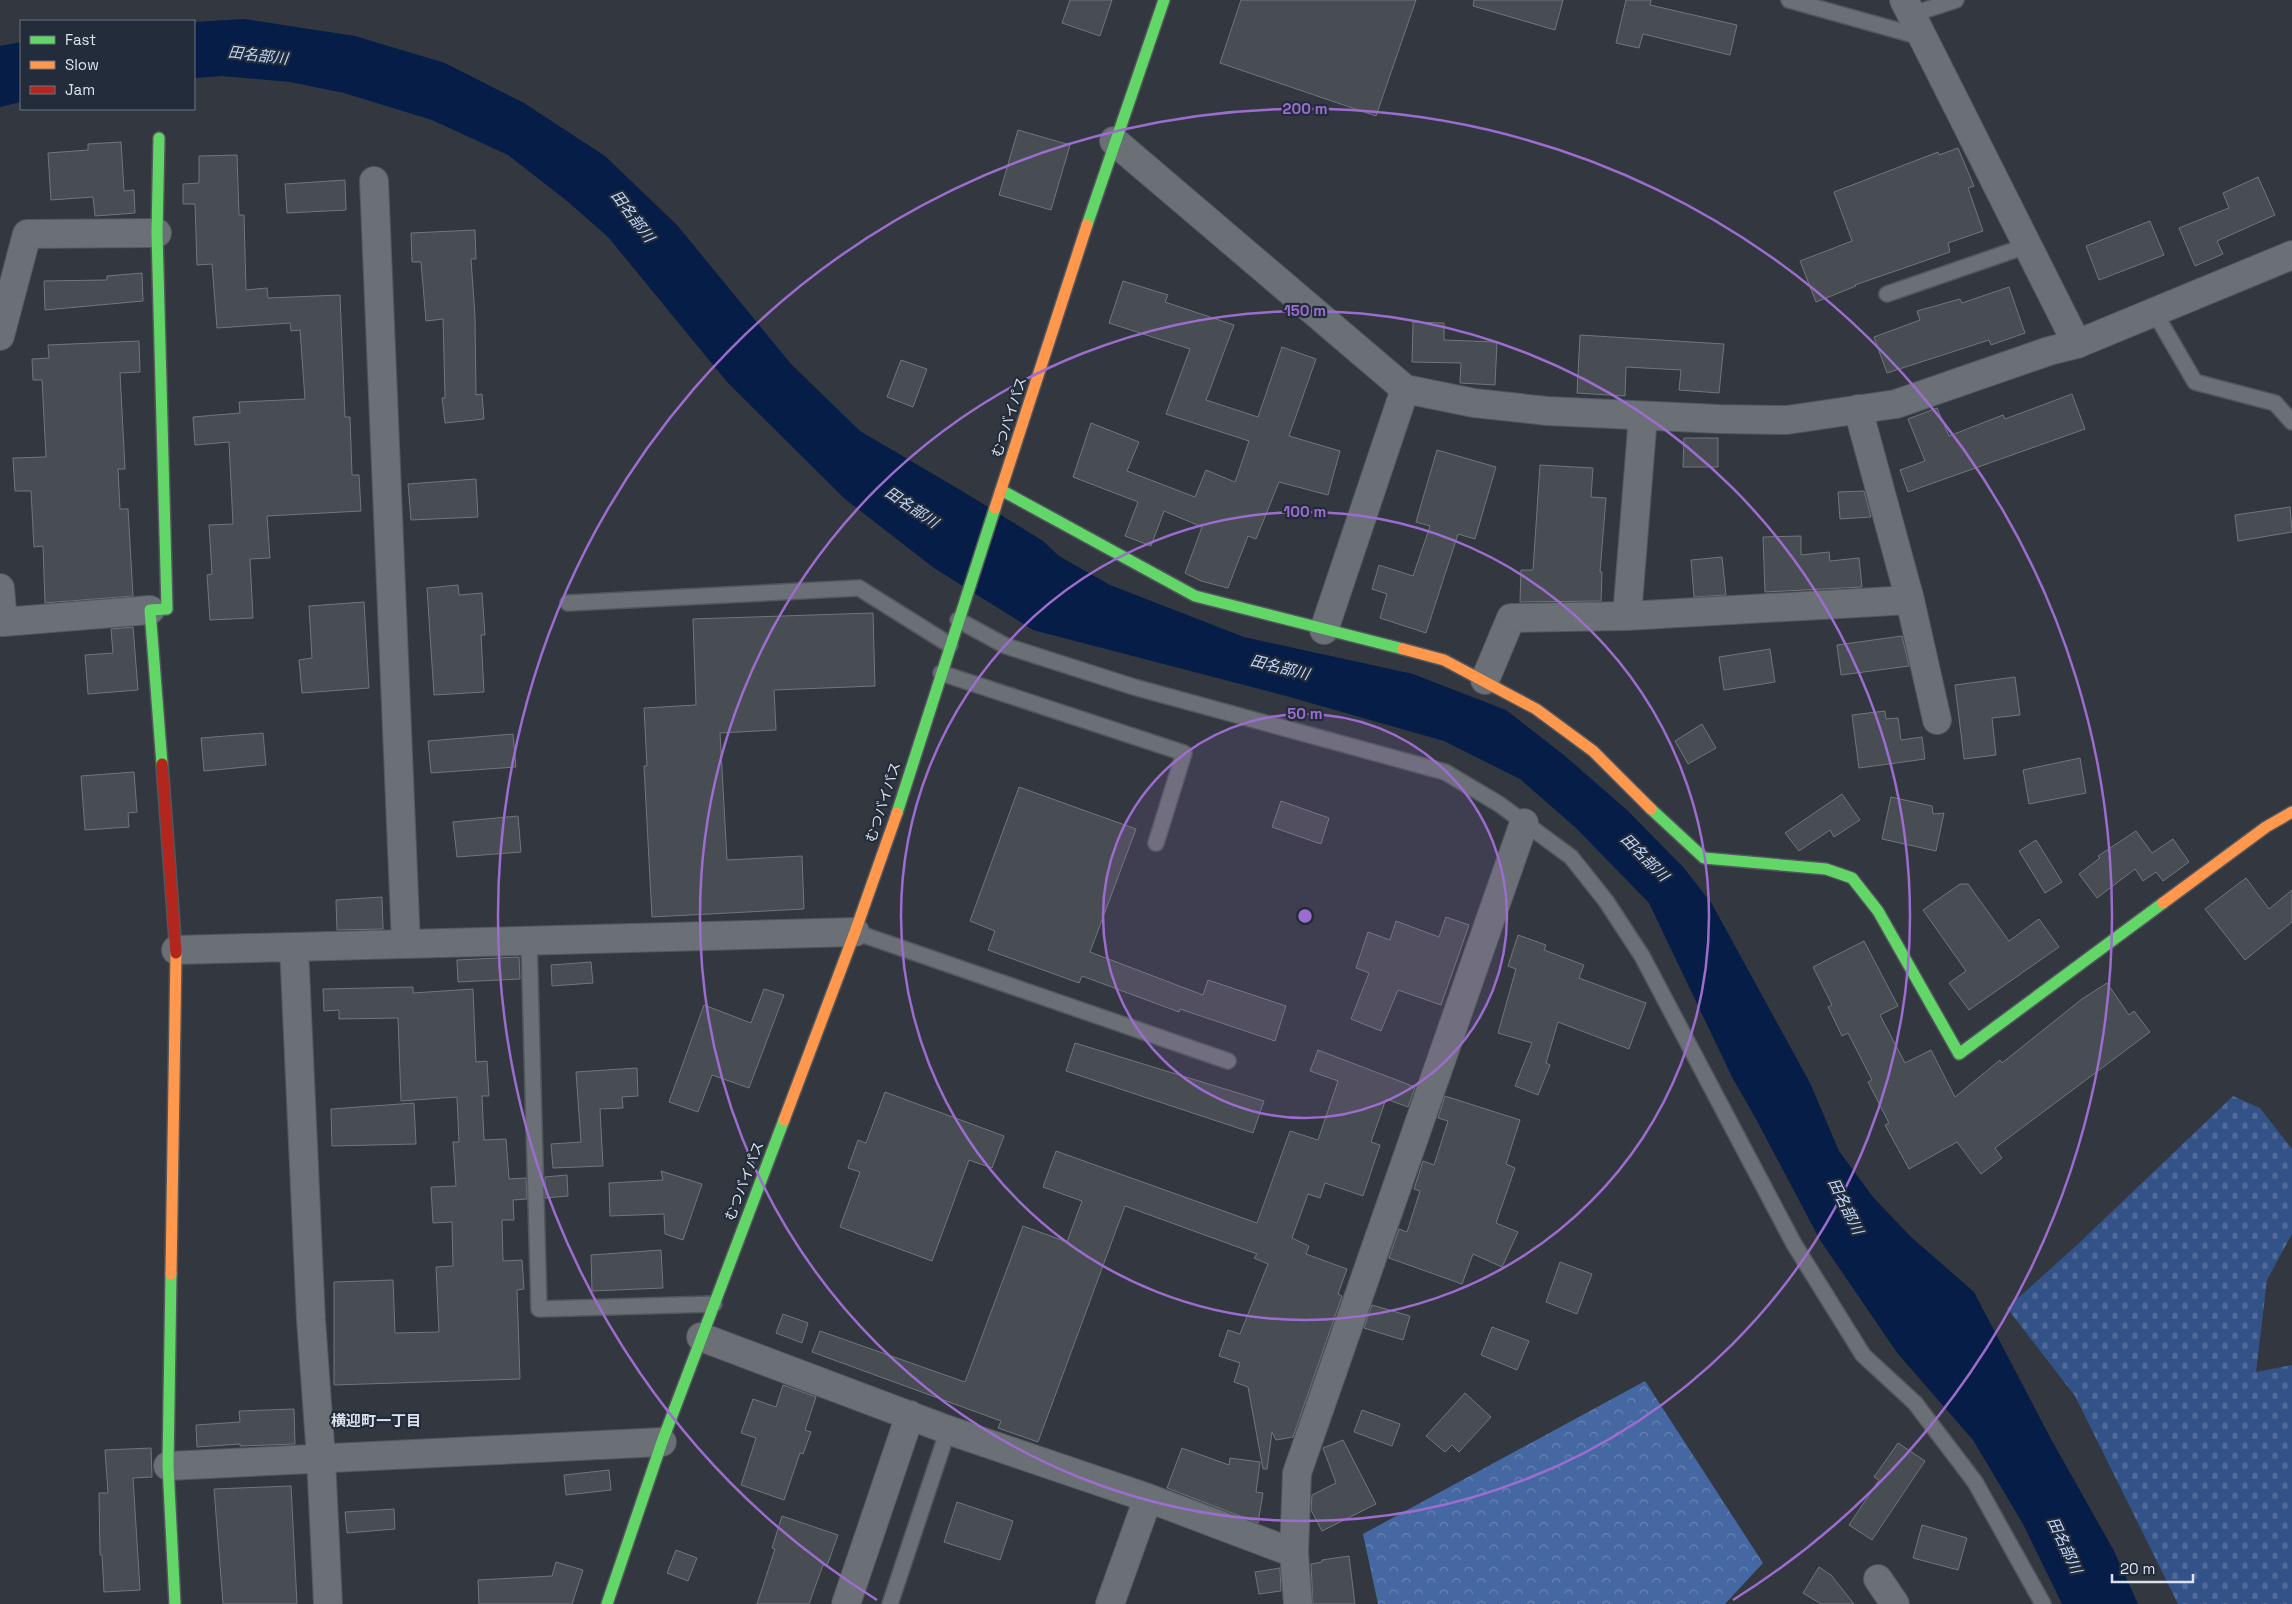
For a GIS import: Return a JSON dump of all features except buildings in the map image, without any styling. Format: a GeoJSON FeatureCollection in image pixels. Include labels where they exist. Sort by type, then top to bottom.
{"type":"FeatureCollection","features":[{"type":"Feature","properties":{"kind":"main road","name":"むつバイパス"},"geometry":{"type":"LineString","coordinates":[[607,1604],[662,1442],[855,932],[894,821],[1114,141],[1164,0]]}},
{"type":"Feature","properties":{"kind":"main road"},"geometry":{"type":"LineString","coordinates":[[158,138],[157,233],[167,609],[150,610],[176,950],[168,1466],[175,1604]]}},
{"type":"Feature","properties":{"kind":"main road"},"geometry":{"type":"LineString","coordinates":[[1001,490],[1195,596],[1444,660],[1485,680],[1536,709],[1593,751],[1637,796],[1704,858],[1826,869],[1852,878],[1878,911],[1959,1054],[2266,827],[2292,812]]}},
{"type":"Feature","properties":{"kind":"street"},"geometry":{"type":"LineString","coordinates":[[1911,18],[2029,245],[2077,344]]}},
{"type":"Feature","properties":{"kind":"street"},"geometry":{"type":"LineString","coordinates":[[1114,141],[1405,389],[1474,402],[1538,410],[1644,416],[1787,420],[1896,404],[2049,351],[2077,344],[2292,256]]}},
{"type":"Feature","properties":{"kind":"street"},"geometry":{"type":"LineString","coordinates":[[374,181],[406,944]]}},
{"type":"Feature","properties":{"kind":"street"},"geometry":{"type":"LineString","coordinates":[[0,336],[27,234],[157,233]]}},
{"type":"Feature","properties":{"kind":"street"},"geometry":{"type":"LineString","coordinates":[[1324,630],[1405,389]]}},
{"type":"Feature","properties":{"kind":"street"},"geometry":{"type":"LineString","coordinates":[[1858,409],[1910,600],[1936,720]]}},
{"type":"Feature","properties":{"kind":"street"},"geometry":{"type":"LineString","coordinates":[[1627,616],[1644,416]]}},
{"type":"Feature","properties":{"kind":"street"},"geometry":{"type":"LineString","coordinates":[[0,588],[4,622],[150,610]]}},
{"type":"Feature","properties":{"kind":"street"},"geometry":{"type":"LineString","coordinates":[[1485,680],[1511,618],[1627,616],[1910,600]]}},
{"type":"Feature","properties":{"kind":"street"},"geometry":{"type":"LineString","coordinates":[[1298,1604],[1294,1552],[1297,1473],[1524,823]]}},
{"type":"Feature","properties":{"kind":"street"},"geometry":{"type":"LineString","coordinates":[[176,950],[855,932]]}},
{"type":"Feature","properties":{"kind":"street"},"geometry":{"type":"LineString","coordinates":[[294,947],[311,1320],[321,1458],[328,1604]]}},
{"type":"Feature","properties":{"kind":"street"},"geometry":{"type":"LineString","coordinates":[[701,1337],[948,1430],[1148,1498],[1294,1552]]}},
{"type":"Feature","properties":{"kind":"street"},"geometry":{"type":"LineString","coordinates":[[846,1604],[910,1415]]}},
{"type":"Feature","properties":{"kind":"street"},"geometry":{"type":"LineString","coordinates":[[168,1466],[662,1442]]}},
{"type":"Feature","properties":{"kind":"street"},"geometry":{"type":"LineString","coordinates":[[1110,1604],[1148,1498]]}},
{"type":"Feature","properties":{"kind":"street"},"geometry":{"type":"LineString","coordinates":[[1878,1579],[1895,1604]]}},
{"type":"Feature","properties":{"kind":"lane"},"geometry":{"type":"LineString","coordinates":[[1789,0],[1911,18],[1956,0]]}},
{"type":"Feature","properties":{"kind":"lane"},"geometry":{"type":"LineString","coordinates":[[1887,294],[2029,245]]}},
{"type":"Feature","properties":{"kind":"lane"},"geometry":{"type":"LineString","coordinates":[[2155,313],[2195,382],[2275,403],[2292,422]]}},
{"type":"Feature","properties":{"kind":"lane"},"geometry":{"type":"LineString","coordinates":[[568,603],[858,588],[950,645]]}},
{"type":"Feature","properties":{"kind":"lane"},"geometry":{"type":"LineString","coordinates":[[958,620],[1006,646],[1134,687],[1445,772],[1499,804],[1571,858],[1606,902],[1642,956],[1794,1244],[1863,1355],[1914,1403],[1975,1482],[2043,1604]]}},
{"type":"Feature","properties":{"kind":"lane"},"geometry":{"type":"LineString","coordinates":[[941,673],[1184,753],[1156,843]]}},
{"type":"Feature","properties":{"kind":"lane"},"geometry":{"type":"LineString","coordinates":[[855,932],[1228,1061]]}},
{"type":"Feature","properties":{"kind":"lane"},"geometry":{"type":"LineString","coordinates":[[528,941],[539,1309],[714,1304]]}},
{"type":"Feature","properties":{"kind":"lane"},"geometry":{"type":"LineString","coordinates":[[890,1604],[948,1430]]}},
{"type":"Feature","properties":{"kind":"green space"},"geometry":{"type":"Polygon","coordinates":[[[2233,1096],[2260,1108],[2292,1149],[2292,1234],[2267,1280],[2256,1372],[2292,1365],[2292,1604],[2178,1604],[2075,1396],[2007,1308],[2077,1245],[2233,1096]]]}},
{"type":"Feature","properties":{"kind":"green space"},"geometry":{"type":"Polygon","coordinates":[[[1645,1381],[1763,1563],[1725,1604],[1378,1604],[1363,1534],[1645,1381]]]}},
{"type":"Feature","properties":{"kind":"water","name":"田名部川"},"geometry":{"type":"Polygon","coordinates":[[[244,19],[355,36],[445,63],[524,103],[605,156],[677,225],[791,364],[860,431],[1043,541],[1059,556],[1110,585],[1244,637],[1413,674],[1506,710],[1565,756],[1627,810],[1684,868],[1712,904],[1810,1083],[1839,1151],[1873,1197],[1910,1236],[1974,1292],[2051,1439],[2114,1551],[2138,1604],[2062,1604],[2023,1524],[1973,1440],[1898,1354],[1820,1240],[1733,1079],[1649,903],[1576,828],[1520,779],[1444,741],[1286,696],[1033,630],[934,568],[845,499],[727,382],[608,237],[567,201],[508,155],[432,120],[344,93],[290,82],[222,76],[195,78],[195,22],[244,19]]]}},
{"type":"Feature","properties":{"kind":"water"},"geometry":{"type":"Polygon","coordinates":[[[20,42],[20,102],[0,107],[0,46],[20,42]]]}},
{"type":"Feature","properties":{"kind":"traffic: fast"},"geometry":{"type":"LineString","coordinates":[[1087,225],[1164,0]]}},
{"type":"Feature","properties":{"kind":"traffic: fast"},"geometry":{"type":"LineString","coordinates":[[159,138],[157,233],[167,609],[150,610],[162,764]]}},
{"type":"Feature","properties":{"kind":"traffic: fast"},"geometry":{"type":"LineString","coordinates":[[1001,490],[1195,596],[1403,649]]}},
{"type":"Feature","properties":{"kind":"traffic: fast"},"geometry":{"type":"LineString","coordinates":[[897,813],[995,508]]}},
{"type":"Feature","properties":{"kind":"traffic: fast"},"geometry":{"type":"LineString","coordinates":[[1651,809],[1704,858],[1826,869],[1852,878],[1878,911],[1959,1054],[2163,903]]}},
{"type":"Feature","properties":{"kind":"traffic: fast"},"geometry":{"type":"LineString","coordinates":[[607,1604],[662,1442],[784,1120]]}},
{"type":"Feature","properties":{"kind":"traffic: fast"},"geometry":{"type":"LineString","coordinates":[[171,1274],[168,1466],[175,1604]]}},
{"type":"Feature","properties":{"kind":"traffic: slow"},"geometry":{"type":"LineString","coordinates":[[995,508],[1087,225]]}},
{"type":"Feature","properties":{"kind":"traffic: slow"},"geometry":{"type":"LineString","coordinates":[[1403,649],[1444,660],[1536,709],[1593,751],[1651,809]]}},
{"type":"Feature","properties":{"kind":"traffic: slow"},"geometry":{"type":"LineString","coordinates":[[2163,903],[2266,827],[2292,812]]}},
{"type":"Feature","properties":{"kind":"traffic: slow"},"geometry":{"type":"LineString","coordinates":[[784,1120],[855,932],[897,813]]}},
{"type":"Feature","properties":{"kind":"traffic: slow"},"geometry":{"type":"LineString","coordinates":[[171,1274],[176,953]]}},
{"type":"Feature","properties":{"kind":"traffic: jam"},"geometry":{"type":"LineString","coordinates":[[162,764],[176,953]]}},
{"type":"Feature","properties":{"kind":"district","name":"横迎町一丁目"},"geometry":{"type":"Point","coordinates":[376,1420]}}]}
